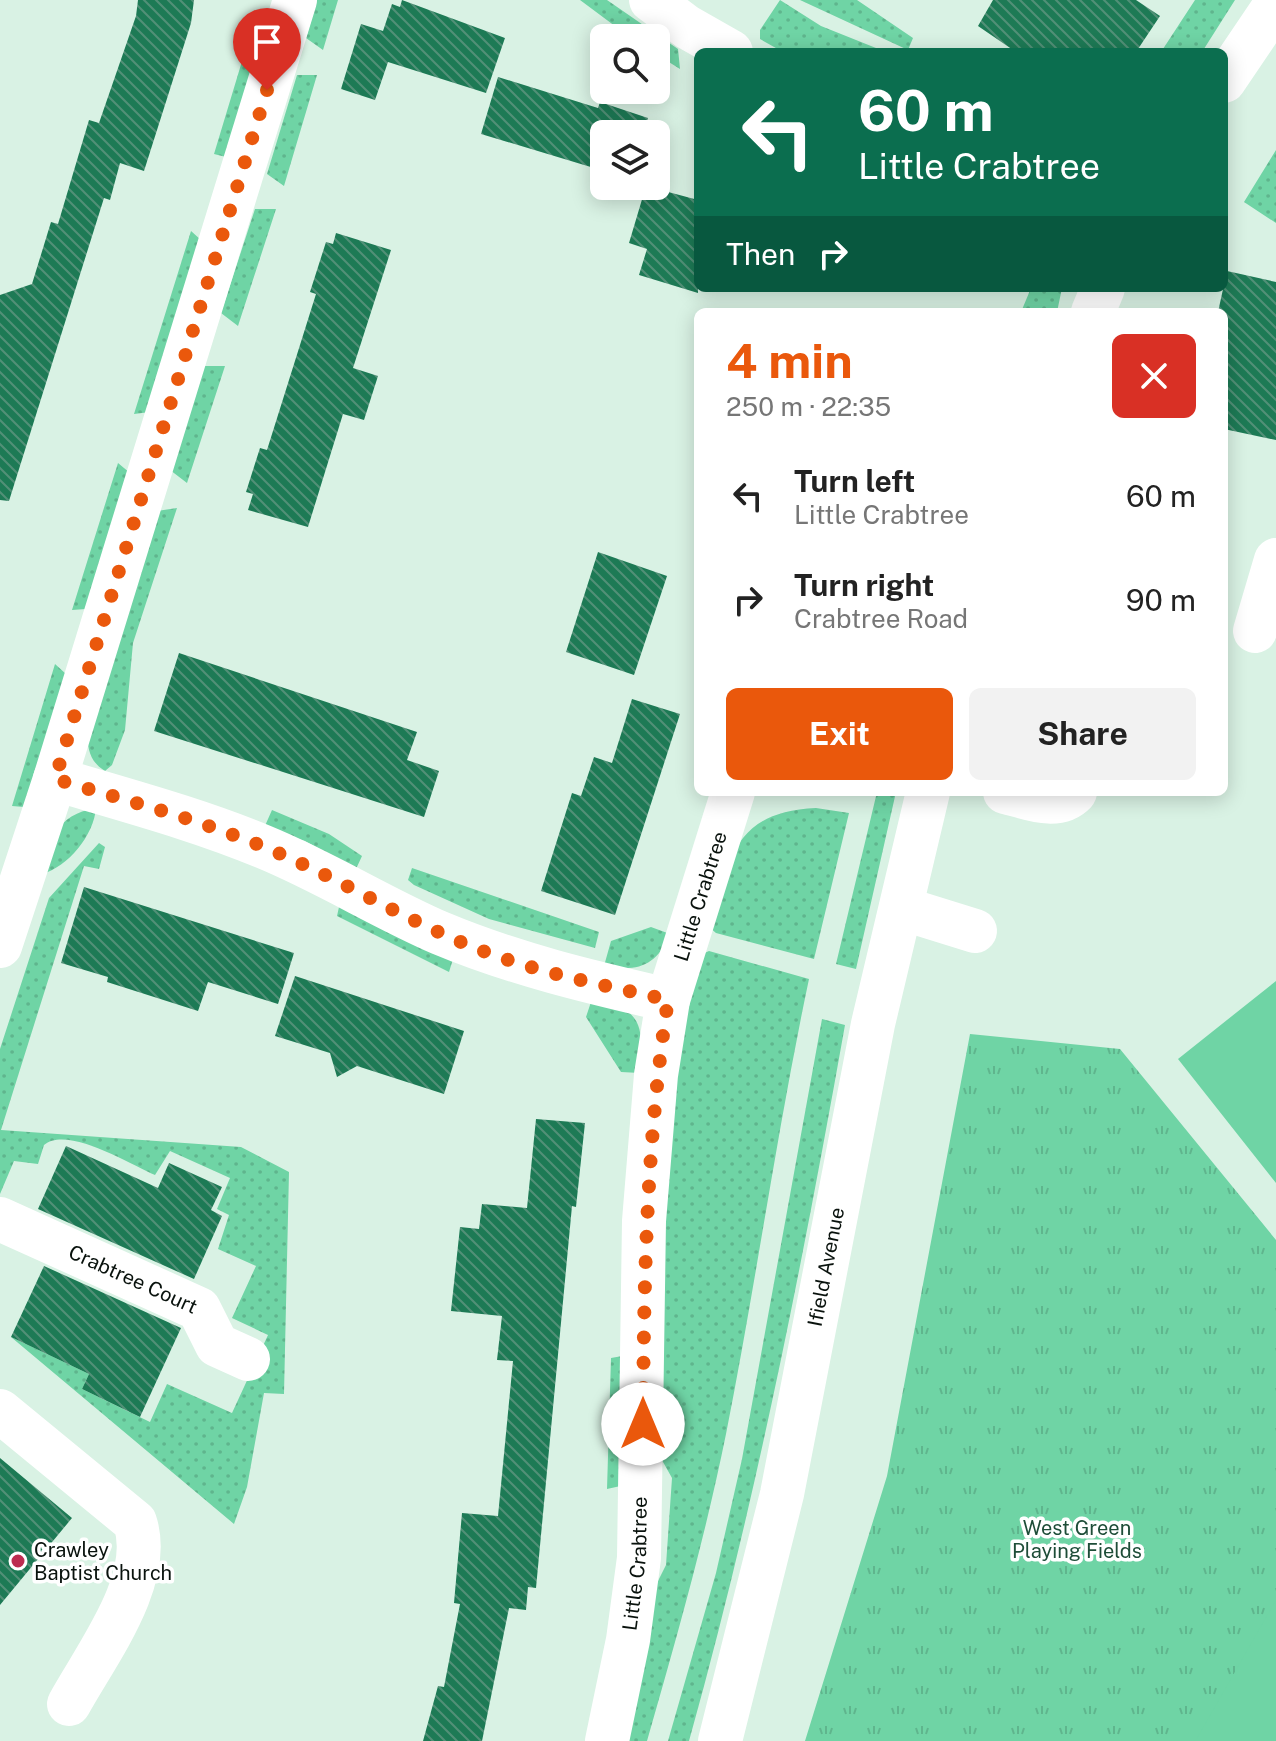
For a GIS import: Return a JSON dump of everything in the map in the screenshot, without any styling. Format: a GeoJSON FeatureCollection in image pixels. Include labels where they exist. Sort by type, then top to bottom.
{"type":"FeatureCollection","features":[{"type":"Feature","properties":{"kind":"street"},"geometry":{"type":"LineString","coordinates":[[0,946],[55,779],[295,0]]}},
{"type":"Feature","properties":{"kind":"street"},"geometry":{"type":"LineString","coordinates":[[651,0],[687,27],[724,48]]}},
{"type":"Feature","properties":{"kind":"street"},"geometry":{"type":"LineString","coordinates":[[1228,75],[1276,4]]}},
{"type":"Feature","properties":{"kind":"street"},"geometry":{"type":"LineString","coordinates":[[1252,633],[1276,560]]}},
{"type":"Feature","properties":{"kind":"street"},"geometry":{"type":"LineString","coordinates":[[55,779],[261,845],[320,871],[436,931],[491,954],[552,973],[668,1000]]}},
{"type":"Feature","properties":{"kind":"street","name":"Little Crabtree"},"geometry":{"type":"LineString","coordinates":[[607,1741],[628,1640],[639,1558],[644,1221],[655,1089],[668,1000],[732,796]]}},
{"type":"Feature","properties":{"kind":"street","name":"Ifield Avenue"},"geometry":{"type":"LineString","coordinates":[[720,1741],[782,1494],[873,1024],[927,796]]}},
{"type":"Feature","properties":{"kind":"street"},"geometry":{"type":"LineString","coordinates":[[1022,796],[1048,802],[1071,796]]}},
{"type":"Feature","properties":{"kind":"street"},"geometry":{"type":"LineString","coordinates":[[901,908],[975,931]]}},
{"type":"Feature","properties":{"kind":"street","name":"Crabtree Court"},"geometry":{"type":"LineString","coordinates":[[0,1219],[199,1309],[217,1345],[248,1359]]}},
{"type":"Feature","properties":{"kind":"street"},"geometry":{"type":"LineString","coordinates":[[0,1411],[135,1522],[141,1540],[134,1585],[69,1704]]}},
{"type":"Feature","properties":{"kind":"green space"},"geometry":{"type":"Polygon","coordinates":[[[317,0],[338,0],[323,50],[306,38],[317,0]]]}},
{"type":"Feature","properties":{"kind":"green space"},"geometry":{"type":"Polygon","coordinates":[[[580,0],[607,0],[642,24],[612,24],[580,0]]]}},
{"type":"Feature","properties":{"kind":"green space"},"geometry":{"type":"Polygon","coordinates":[[[780,0],[821,26],[876,48],[776,48],[760,39],[760,30],[780,0]]]}},
{"type":"Feature","properties":{"kind":"green space"},"geometry":{"type":"Polygon","coordinates":[[[800,0],[857,0],[913,38],[909,48],[800,0]]]}},
{"type":"Feature","properties":{"kind":"green space"},"geometry":{"type":"Polygon","coordinates":[[[1195,0],[1235,0],[1205,48],[1164,48],[1195,0]]]}},
{"type":"Feature","properties":{"kind":"green space"},"geometry":{"type":"Polygon","coordinates":[[[670,43],[678,49],[680,69],[670,63],[670,43]]]}},
{"type":"Feature","properties":{"kind":"green space"},"geometry":{"type":"Polygon","coordinates":[[[246,48],[258,56],[226,157],[214,154],[246,48]]]}},
{"type":"Feature","properties":{"kind":"green space"},"geometry":{"type":"Polygon","coordinates":[[[297,75],[317,75],[284,186],[267,174],[297,75]]]}},
{"type":"Feature","properties":{"kind":"green space"},"geometry":{"type":"Polygon","coordinates":[[[1276,150],[1276,223],[1244,202],[1276,150]]]}},
{"type":"Feature","properties":{"kind":"green space"},"geometry":{"type":"Polygon","coordinates":[[[255,209],[276,209],[238,326],[221,313],[255,209]]]}},
{"type":"Feature","properties":{"kind":"green space"},"geometry":{"type":"Polygon","coordinates":[[[191,231],[201,240],[150,412],[134,414],[191,231]]]}},
{"type":"Feature","properties":{"kind":"green space"},"geometry":{"type":"Polygon","coordinates":[[[1029,292],[1061,292],[1058,308],[1023,308],[1029,292]]]}},
{"type":"Feature","properties":{"kind":"green space"},"geometry":{"type":"Polygon","coordinates":[[[204,366],[225,366],[187,483],[170,470],[204,366]]]}},
{"type":"Feature","properties":{"kind":"green space"},"geometry":{"type":"Polygon","coordinates":[[[118,463],[130,473],[86,609],[72,610],[118,463]]]}},
{"type":"Feature","properties":{"kind":"green space"},"geometry":{"type":"Polygon","coordinates":[[[177,508],[133,643],[125,730],[112,765],[105,771],[90,754],[87,732],[157,511],[177,508]]]}},
{"type":"Feature","properties":{"kind":"green space"},"geometry":{"type":"Polygon","coordinates":[[[55,664],[66,674],[24,807],[12,806],[55,664]]]}},
{"type":"Feature","properties":{"kind":"green space"},"geometry":{"type":"Polygon","coordinates":[[[876,796],[895,796],[856,969],[836,964],[876,796]]]}},
{"type":"Feature","properties":{"kind":"green space"},"geometry":{"type":"Polygon","coordinates":[[[96,808],[90,829],[78,848],[61,865],[42,874],[58,830],[72,816],[96,808]]]}},
{"type":"Feature","properties":{"kind":"green space"},"geometry":{"type":"Polygon","coordinates":[[[816,808],[849,813],[814,959],[716,933],[709,927],[730,861],[739,844],[751,830],[767,819],[816,808]]]}},
{"type":"Feature","properties":{"kind":"green space"},"geometry":{"type":"Polygon","coordinates":[[[272,810],[329,834],[362,856],[356,869],[305,841],[264,828],[272,810]]]}},
{"type":"Feature","properties":{"kind":"green space"},"geometry":{"type":"Polygon","coordinates":[[[99,843],[105,847],[99,869],[84,866],[1,1130],[241,1147],[289,1172],[284,1394],[264,1393],[247,1487],[234,1524],[11,1337],[89,1374],[82,1389],[150,1422],[167,1384],[232,1413],[268,1335],[232,1318],[256,1266],[218,1249],[229,1215],[217,1209],[230,1178],[170,1151],[155,1175],[99,1148],[68,1140],[54,1140],[44,1145],[38,1164],[14,1161],[0,1194],[0,1049],[49,898],[99,843]]]}},
{"type":"Feature","properties":{"kind":"green space"},"geometry":{"type":"Polygon","coordinates":[[[412,868],[599,932],[595,948],[489,919],[414,885],[408,880],[412,868]]]}},
{"type":"Feature","properties":{"kind":"green space"},"geometry":{"type":"Polygon","coordinates":[[[339,907],[454,956],[449,972],[337,916],[339,907]]]}},
{"type":"Feature","properties":{"kind":"green space"},"geometry":{"type":"Polygon","coordinates":[[[651,927],[670,934],[652,960],[636,967],[604,966],[611,941],[651,927]]]}},
{"type":"Feature","properties":{"kind":"green space"},"geometry":{"type":"Polygon","coordinates":[[[709,951],[809,979],[737,1377],[709,1512],[647,1741],[624,1741],[647,1603],[666,1565],[672,1478],[658,1453],[661,1216],[683,1027],[700,955],[709,951]]]}},
{"type":"Feature","properties":{"kind":"green space"},"geometry":{"type":"Polygon","coordinates":[[[1276,981],[1276,1183],[1178,1059],[1276,981]]]}},
{"type":"Feature","properties":{"kind":"green space"},"geometry":{"type":"Polygon","coordinates":[[[593,996],[622,1008],[637,1022],[641,1043],[640,1073],[621,1072],[586,1017],[593,996]]]}},
{"type":"Feature","properties":{"kind":"green space"},"geometry":{"type":"Polygon","coordinates":[[[822,1019],[845,1025],[776,1385],[735,1563],[689,1741],[668,1741],[716,1573],[742,1459],[822,1019]]]}},
{"type":"Feature","properties":{"kind":"green space","name":"West Green Playing Fields"},"geometry":{"type":"Polygon","coordinates":[[[970,1034],[1120,1049],[1276,1240],[1276,1741],[805,1741],[887,1476],[970,1034]]]}},
{"type":"Feature","properties":{"kind":"green space"},"geometry":{"type":"Polygon","coordinates":[[[628,1355],[625,1485],[607,1489],[611,1358],[628,1355]]]}},
{"type":"Feature","properties":{"kind":"green space"},"geometry":{"type":"Polygon","coordinates":[[[1276,1600],[1276,1741],[1194,1741],[1196,1740],[1276,1600]]]}},
{"type":"Feature","properties":{"kind":"building"},"geometry":{"type":"Polygon","coordinates":[[[138,0],[194,0],[191,23],[144,171],[120,163],[110,200],[104,198],[9,501],[0,500],[0,295],[32,284],[51,222],[58,224],[89,120],[99,123],[136,16],[138,0]]]}},
{"type":"Feature","properties":{"kind":"building"},"geometry":{"type":"Polygon","coordinates":[[[402,0],[505,38],[486,93],[388,62],[375,100],[341,89],[361,24],[383,31],[392,4],[400,7],[402,0]]]}},
{"type":"Feature","properties":{"kind":"building"},"geometry":{"type":"Polygon","coordinates":[[[993,0],[1136,0],[1160,16],[1139,48],[1010,48],[978,26],[993,0]]]}},
{"type":"Feature","properties":{"kind":"building"},"geometry":{"type":"Polygon","coordinates":[[[498,77],[598,108],[599,104],[606,104],[648,118],[590,120],[590,167],[481,134],[498,77]]]}},
{"type":"Feature","properties":{"kind":"building"},"geometry":{"type":"Polygon","coordinates":[[[670,192],[694,199],[694,292],[639,275],[647,249],[629,243],[642,200],[670,200],[670,192]]]}},
{"type":"Feature","properties":{"kind":"building"},"geometry":{"type":"Polygon","coordinates":[[[336,233],[391,250],[353,368],[378,376],[364,420],[343,414],[308,527],[248,510],[253,494],[246,492],[260,448],[267,450],[316,294],[310,292],[326,242],[333,244],[336,233]]]}},
{"type":"Feature","properties":{"kind":"building"},"geometry":{"type":"Polygon","coordinates":[[[1228,271],[1276,282],[1276,440],[1228,430],[1228,308],[1219,308],[1222,292],[1228,292],[1228,271]]]}},
{"type":"Feature","properties":{"kind":"building"},"geometry":{"type":"Polygon","coordinates":[[[598,552],[667,576],[634,675],[566,652],[598,552]]]}},
{"type":"Feature","properties":{"kind":"building"},"geometry":{"type":"Polygon","coordinates":[[[179,653],[417,732],[407,760],[439,771],[424,817],[154,731],[179,653]]]}},
{"type":"Feature","properties":{"kind":"building"},"geometry":{"type":"Polygon","coordinates":[[[632,699],[680,714],[615,915],[541,891],[572,793],[581,796],[594,757],[612,763],[632,699]]]}},
{"type":"Feature","properties":{"kind":"building"},"geometry":{"type":"Polygon","coordinates":[[[84,887],[294,953],[278,1004],[208,982],[198,1011],[107,982],[108,977],[61,963],[84,887]]]}},
{"type":"Feature","properties":{"kind":"building"},"geometry":{"type":"Polygon","coordinates":[[[295,976],[464,1031],[444,1094],[357,1066],[337,1077],[330,1053],[275,1036],[295,976]]]}},
{"type":"Feature","properties":{"kind":"building"},"geometry":{"type":"Polygon","coordinates":[[[536,1119],[585,1123],[576,1207],[572,1206],[536,1588],[528,1587],[526,1610],[509,1608],[482,1741],[423,1741],[438,1686],[444,1687],[460,1604],[454,1603],[462,1513],[498,1516],[513,1361],[497,1360],[502,1316],[451,1311],[460,1227],[479,1229],[482,1204],[527,1208],[536,1119]]]}},
{"type":"Feature","properties":{"kind":"building"},"geometry":{"type":"Polygon","coordinates":[[[66,1146],[158,1188],[169,1163],[222,1187],[211,1210],[222,1216],[194,1279],[38,1209],[66,1146]]]}},
{"type":"Feature","properties":{"kind":"building"},"geometry":{"type":"Polygon","coordinates":[[[44,1266],[181,1328],[140,1417],[82,1389],[89,1374],[11,1337],[44,1266]]]}},
{"type":"Feature","properties":{"kind":"building","name":"Crawley Baptist Church"},"geometry":{"type":"Polygon","coordinates":[[[0,1458],[72,1518],[0,1605],[0,1458]]]}},
{"type":"Feature","properties":{"kind":"place","name":"Crawley Baptist Church"},"geometry":{"type":"Point","coordinates":[18,1561]}},
{"type":"Feature","properties":{"kind":"route"},"geometry":{"type":"LineString","coordinates":[[267,90],[55,779],[261,845],[320,871],[436,931],[491,954],[552,973],[668,1000],[656,1075],[644,1221],[643,1424]]}}]}
